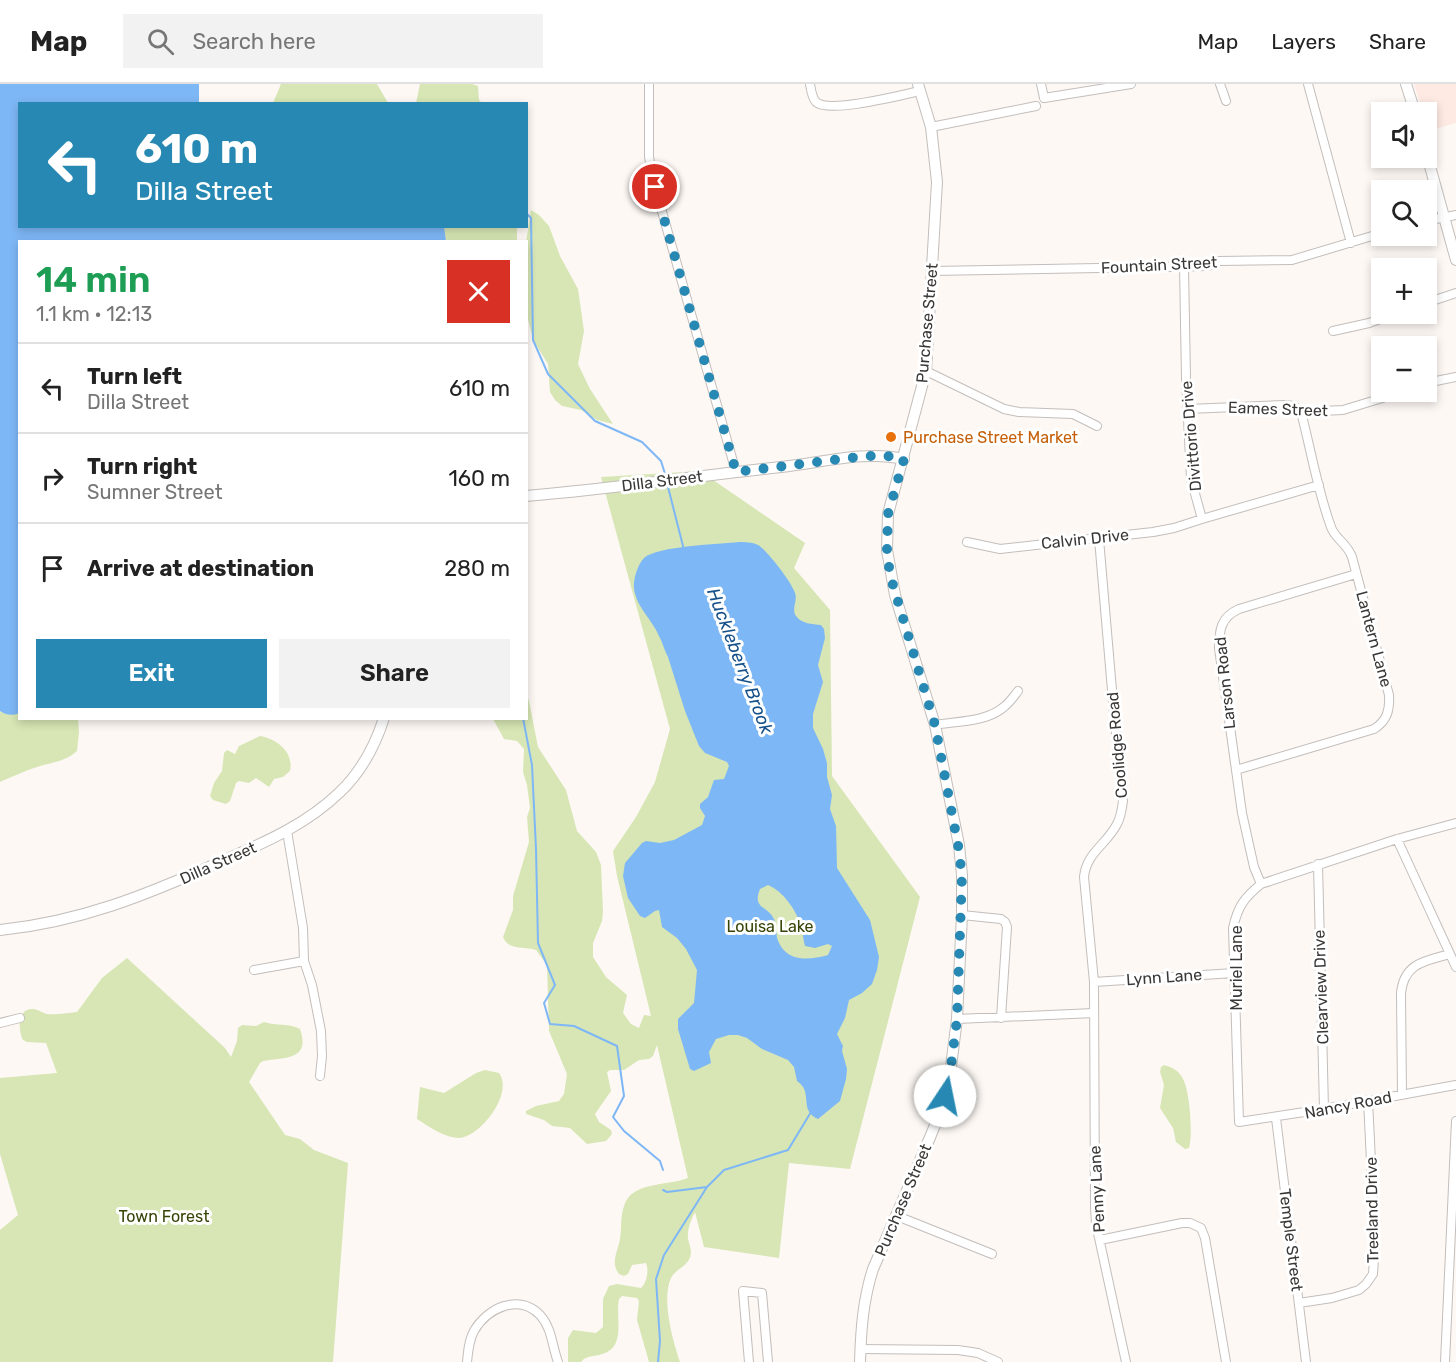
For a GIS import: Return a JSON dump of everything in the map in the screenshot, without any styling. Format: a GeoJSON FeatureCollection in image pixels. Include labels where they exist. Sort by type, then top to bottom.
{"type":"FeatureCollection","features":[{"type":"Feature","properties":{"kind":"main road"},"geometry":{"type":"LineString","coordinates":[[1406,84],[1412,102]]}},
{"type":"Feature","properties":{"kind":"main road","name":"Purchase Street"},"geometry":{"type":"LineString","coordinates":[[860,1362],[861,1319],[865,1293],[941,1110],[949,1082],[957,1019],[962,915],[962,875],[958,845],[935,725],[895,595],[887,550],[888,514],[926,371],[937,182],[931,127],[919,88]]}},
{"type":"Feature","properties":{"kind":"main road"},"geometry":{"type":"LineString","coordinates":[[1430,168],[1456,260]]}},
{"type":"Feature","properties":{"kind":"main road","name":"Dilla Street"},"geometry":{"type":"LineString","coordinates":[[528,496],[860,457],[881,455],[904,459]]}},
{"type":"Feature","properties":{"kind":"main road","name":"Dilla Street"},"geometry":{"type":"LineString","coordinates":[[0,930],[57,921],[125,903],[287,831],[346,786],[372,749],[383,720]]}},
{"type":"Feature","properties":{"kind":"street"},"geometry":{"type":"LineString","coordinates":[[649,84],[649,157],[655,187],[736,472]]}},
{"type":"Feature","properties":{"kind":"street"},"geometry":{"type":"LineString","coordinates":[[810,84],[814,99],[818,104],[831,106],[877,100],[919,88]]}},
{"type":"Feature","properties":{"kind":"street"},"geometry":{"type":"LineString","coordinates":[[1041,84],[1044,98],[1131,84]]}},
{"type":"Feature","properties":{"kind":"street"},"geometry":{"type":"LineString","coordinates":[[1220,84],[1226,100]]}},
{"type":"Feature","properties":{"kind":"street"},"geometry":{"type":"LineString","coordinates":[[1308,84],[1351,243]]}},
{"type":"Feature","properties":{"kind":"street"},"geometry":{"type":"LineString","coordinates":[[931,127],[1036,106]]}},
{"type":"Feature","properties":{"kind":"street"},"geometry":{"type":"LineString","coordinates":[[1437,218],[1456,215]]}},
{"type":"Feature","properties":{"kind":"street","name":"Fountain Street"},"geometry":{"type":"LineString","coordinates":[[932,271],[1208,266],[1219,261],[1292,260],[1371,237]]}},
{"type":"Feature","properties":{"kind":"street","name":"Divittorio Drive"},"geometry":{"type":"LineString","coordinates":[[1184,266],[1191,479],[1202,519]]}},
{"type":"Feature","properties":{"kind":"street"},"geometry":{"type":"LineString","coordinates":[[1437,299],[1456,293]]}},
{"type":"Feature","properties":{"kind":"street"},"geometry":{"type":"LineString","coordinates":[[1333,332],[1371,323]]}},
{"type":"Feature","properties":{"kind":"street"},"geometry":{"type":"LineString","coordinates":[[926,371],[1004,409],[1018,412],[1073,414],[1097,426]]}},
{"type":"Feature","properties":{"kind":"street"},"geometry":{"type":"LineString","coordinates":[[1437,381],[1456,377]]}},
{"type":"Feature","properties":{"kind":"street","name":"Eames Street"},"geometry":{"type":"LineString","coordinates":[[1188,409],[1285,405],[1294,406],[1301,412],[1343,410],[1371,401]]}},
{"type":"Feature","properties":{"kind":"street","name":"Lantern Lane"},"geometry":{"type":"LineString","coordinates":[[1236,771],[1369,731],[1385,719],[1389,709],[1389,695],[1348,546],[1331,530],[1301,412]]}},
{"type":"Feature","properties":{"kind":"street"},"geometry":{"type":"LineString","coordinates":[[1202,519],[1319,485]]}},
{"type":"Feature","properties":{"kind":"street","name":"Calvin Drive"},"geometry":{"type":"LineString","coordinates":[[968,542],[1000,549],[1153,532],[1202,519]]}},
{"type":"Feature","properties":{"kind":"street","name":"Coolidge Road"},"geometry":{"type":"LineString","coordinates":[[1094,1012],[1094,982],[1085,872],[1093,853],[1116,826],[1123,801],[1114,725],[1100,539]]}},
{"type":"Feature","properties":{"kind":"street","name":"Larson Road"},"geometry":{"type":"LineString","coordinates":[[1261,884],[1250,850],[1236,771],[1219,648],[1219,631],[1224,620],[1239,609],[1356,574]]}},
{"type":"Feature","properties":{"kind":"street"},"geometry":{"type":"LineString","coordinates":[[935,725],[980,718],[995,713],[1005,706],[1018,691]]}},
{"type":"Feature","properties":{"kind":"street","name":"Muriel Lane"},"geometry":{"type":"LineString","coordinates":[[1239,1122],[1233,928],[1237,911],[1246,897],[1261,884],[1397,839],[1456,823]]}},
{"type":"Feature","properties":{"kind":"street"},"geometry":{"type":"LineString","coordinates":[[287,831],[303,928],[304,961],[312,985],[321,1031],[320,1076]]}},
{"type":"Feature","properties":{"kind":"street"},"geometry":{"type":"LineString","coordinates":[[1397,839],[1456,967]]}},
{"type":"Feature","properties":{"kind":"street","name":"Clearview Drive"},"geometry":{"type":"LineString","coordinates":[[1318,864],[1324,1110]]}},
{"type":"Feature","properties":{"kind":"street"},"geometry":{"type":"LineString","coordinates":[[962,915],[1001,919],[1007,927],[1002,1018]]}},
{"type":"Feature","properties":{"kind":"street"},"geometry":{"type":"LineString","coordinates":[[1402,1095],[1403,980],[1414,966],[1450,954]]}},
{"type":"Feature","properties":{"kind":"street"},"geometry":{"type":"LineString","coordinates":[[254,970],[304,961]]}},
{"type":"Feature","properties":{"kind":"street","name":"Lynn Lane"},"geometry":{"type":"LineString","coordinates":[[1094,982],[1234,973]]}},
{"type":"Feature","properties":{"kind":"street"},"geometry":{"type":"LineString","coordinates":[[957,1019],[1094,1012]]}},
{"type":"Feature","properties":{"kind":"street","name":"Penny Lane"},"geometry":{"type":"LineString","coordinates":[[1094,1012],[1095,1207],[1126,1362]]}},
{"type":"Feature","properties":{"kind":"street"},"geometry":{"type":"LineString","coordinates":[[0,1023],[20,1018]]}},
{"type":"Feature","properties":{"kind":"street","name":"Nancy Road"},"geometry":{"type":"LineString","coordinates":[[1239,1122],[1324,1110],[1456,1085]]}},
{"type":"Feature","properties":{"kind":"street","name":"Treeland Drive"},"geometry":{"type":"LineString","coordinates":[[1299,1303],[1332,1298],[1359,1290],[1373,1274],[1376,1244],[1368,1100]]}},
{"type":"Feature","properties":{"kind":"street","name":"Temple Street"},"geometry":{"type":"LineString","coordinates":[[1276,1118],[1306,1362]]}},
{"type":"Feature","properties":{"kind":"street"},"geometry":{"type":"LineString","coordinates":[[1445,1362],[1456,1121]]}},
{"type":"Feature","properties":{"kind":"street"},"geometry":{"type":"LineString","coordinates":[[897,1216],[992,1254]]}},
{"type":"Feature","properties":{"kind":"street"},"geometry":{"type":"LineString","coordinates":[[1100,1240],[1182,1223],[1190,1223],[1201,1228],[1205,1238],[1226,1362]]}},
{"type":"Feature","properties":{"kind":"street"},"geometry":{"type":"LineString","coordinates":[[749,1362],[743,1291],[762,1293],[768,1362]]}},
{"type":"Feature","properties":{"kind":"street"},"geometry":{"type":"LineString","coordinates":[[467,1362],[471,1338],[479,1324],[502,1306],[516,1304],[534,1310],[545,1321],[558,1362]]}},
{"type":"Feature","properties":{"kind":"street"},"geometry":{"type":"LineString","coordinates":[[860,1349],[957,1350],[978,1353],[998,1362]]}},
{"type":"Feature","properties":{"kind":"shaded area"},"geometry":{"type":"Polygon","coordinates":[[[1414,84],[1456,84],[1456,123],[1437,128],[1437,102],[1420,102],[1414,84]]]}},
{"type":"Feature","properties":{"kind":"green space"},"geometry":{"type":"Polygon","coordinates":[[[281,84],[377,84],[387,102],[273,102],[281,84]]]}},
{"type":"Feature","properties":{"kind":"green space"},"geometry":{"type":"Polygon","coordinates":[[[420,84],[472,84],[478,86],[481,102],[416,102],[420,84]]]}},
{"type":"Feature","properties":{"kind":"green space"},"geometry":{"type":"Polygon","coordinates":[[[531,210],[549,226],[560,256],[578,289],[584,331],[578,364],[590,389],[613,424],[597,420],[581,410],[562,406],[550,392],[548,364],[533,340],[528,319],[526,240],[531,210]]]}},
{"type":"Feature","properties":{"kind":"green space"},"geometry":{"type":"Polygon","coordinates":[[[444,228],[517,228],[517,240],[446,240],[444,228]]]}},
{"type":"Feature","properties":{"kind":"green space","name":"Louisa Lake"},"geometry":{"type":"Polygon","coordinates":[[[700,471],[805,543],[794,568],[830,610],[832,776],[920,897],[850,1169],[789,1163],[779,1258],[704,1247],[695,1212],[688,1232],[690,1257],[671,1278],[667,1297],[671,1332],[680,1362],[649,1362],[637,1320],[639,1301],[637,1298],[622,1296],[618,1306],[618,1331],[615,1345],[602,1354],[588,1357],[581,1362],[568,1362],[568,1338],[573,1330],[596,1333],[603,1327],[603,1299],[609,1286],[617,1284],[641,1288],[646,1280],[646,1263],[632,1265],[628,1274],[624,1276],[619,1274],[615,1266],[621,1235],[622,1214],[628,1198],[642,1188],[688,1178],[657,1045],[653,1056],[649,1059],[639,1060],[624,1070],[607,1072],[611,1091],[595,1114],[599,1122],[611,1130],[612,1134],[606,1141],[587,1144],[570,1128],[552,1126],[544,1120],[526,1114],[526,1111],[536,1106],[559,1101],[564,1094],[567,1074],[549,1031],[547,965],[536,950],[513,946],[503,937],[513,910],[513,896],[529,842],[527,817],[530,808],[523,772],[524,749],[517,741],[504,739],[494,720],[528,720],[528,698],[538,747],[566,790],[577,831],[596,852],[601,865],[603,912],[602,921],[593,943],[593,957],[606,977],[627,995],[623,1013],[631,1024],[639,1028],[644,1015],[651,1016],[613,851],[636,817],[655,782],[670,729],[601,477],[700,471]]]}},
{"type":"Feature","properties":{"kind":"green space"},"geometry":{"type":"Polygon","coordinates":[[[0,711],[18,713],[18,720],[78,720],[77,751],[72,755],[0,782],[0,711]]]}},
{"type":"Feature","properties":{"kind":"green space"},"geometry":{"type":"Polygon","coordinates":[[[260,736],[278,743],[287,752],[291,764],[290,771],[283,777],[274,779],[269,787],[256,778],[249,783],[239,781],[236,783],[230,801],[226,804],[213,800],[210,796],[214,783],[222,771],[224,753],[227,750],[235,754],[239,746],[260,736]]]}},
{"type":"Feature","properties":{"kind":"green space","name":"Town Forest"},"geometry":{"type":"Polygon","coordinates":[[[127,958],[225,1048],[231,1057],[237,1041],[238,1028],[242,1025],[256,1026],[264,1022],[300,1029],[302,1047],[299,1052],[287,1058],[263,1061],[249,1082],[285,1135],[300,1139],[314,1150],[348,1163],[333,1362],[0,1362],[0,1230],[18,1215],[0,1154],[0,1078],[57,1073],[46,1043],[23,1040],[20,1031],[21,1016],[24,1012],[33,1009],[50,1014],[77,1012],[102,978],[127,958]]]}},
{"type":"Feature","properties":{"kind":"green space"},"geometry":{"type":"Polygon","coordinates":[[[1164,1065],[1178,1072],[1185,1085],[1190,1113],[1189,1148],[1185,1149],[1176,1142],[1173,1128],[1160,1108],[1164,1085],[1160,1072],[1164,1065]]]}},
{"type":"Feature","properties":{"kind":"green space"},"geometry":{"type":"Polygon","coordinates":[[[485,1070],[499,1073],[502,1091],[493,1112],[477,1130],[460,1138],[454,1138],[437,1132],[417,1119],[420,1087],[444,1093],[485,1070]]]}},
{"type":"Feature","properties":{"kind":"water"},"geometry":{"type":"Polygon","coordinates":[[[0,84],[199,84],[199,102],[18,102],[18,228],[444,228],[446,240],[18,240],[18,714],[12,715],[0,711],[0,84]]]}},
{"type":"Feature","properties":{"kind":"water","name":"Louisa Lake"},"geometry":{"type":"Polygon","coordinates":[[[739,542],[758,545],[767,553],[793,588],[796,596],[794,610],[798,619],[821,625],[824,629],[825,638],[818,665],[823,682],[813,714],[813,728],[827,763],[827,777],[832,795],[830,809],[836,826],[837,868],[870,920],[879,957],[872,984],[849,1000],[845,1018],[837,1034],[843,1046],[842,1051],[847,1069],[840,1101],[818,1119],[809,1111],[805,1090],[797,1081],[794,1067],[788,1060],[762,1049],[747,1038],[729,1035],[716,1039],[709,1052],[711,1063],[694,1071],[690,1069],[678,1029],[678,1019],[694,1003],[697,970],[686,949],[677,938],[662,927],[659,910],[645,918],[640,916],[628,898],[623,876],[625,863],[642,843],[674,840],[702,825],[705,816],[700,804],[708,797],[714,780],[724,779],[729,766],[727,762],[705,753],[699,746],[662,641],[635,595],[636,572],[644,558],[651,554],[675,548],[739,542]],[[768,885],[760,889],[758,900],[759,904],[774,919],[777,938],[785,952],[805,959],[828,955],[832,946],[828,944],[815,948],[805,946],[796,914],[789,902],[768,885]]]}},
{"type":"Feature","properties":{"kind":"waterway","name":"Huckleberry Brook"},"geometry":{"type":"LineString","coordinates":[[528,215],[531,218],[533,340],[548,374],[595,421],[642,442],[661,461],[666,477]]}},
{"type":"Feature","properties":{"kind":"waterway","name":"Huckleberry Brook"},"geometry":{"type":"LineString","coordinates":[[667,483],[684,550]]}},
{"type":"Feature","properties":{"kind":"waterway"},"geometry":{"type":"LineString","coordinates":[[523,720],[532,765],[538,943],[555,985],[544,1003],[550,1024],[574,1026],[617,1046],[624,1096],[613,1117],[624,1131],[660,1161],[663,1170]]}},
{"type":"Feature","properties":{"kind":"waterway","name":"Huckleberry Brook"},"geometry":{"type":"LineString","coordinates":[[658,1362],[660,1341],[656,1279],[664,1255],[707,1187],[724,1170],[788,1150],[811,1112]]}},
{"type":"Feature","properties":{"kind":"waterway"},"geometry":{"type":"LineString","coordinates":[[663,1190],[667,1192],[707,1187]]}},
{"type":"Feature","properties":{"kind":"place","name":"Purchase Street Market"},"geometry":{"type":"Point","coordinates":[891,437]}},
{"type":"Feature","properties":{"kind":"route"},"geometry":{"type":"LineString","coordinates":[[655,187],[736,472],[881,455],[904,459],[888,514],[887,550],[890,575],[935,725],[962,875],[957,1019],[945,1096]]}}]}
